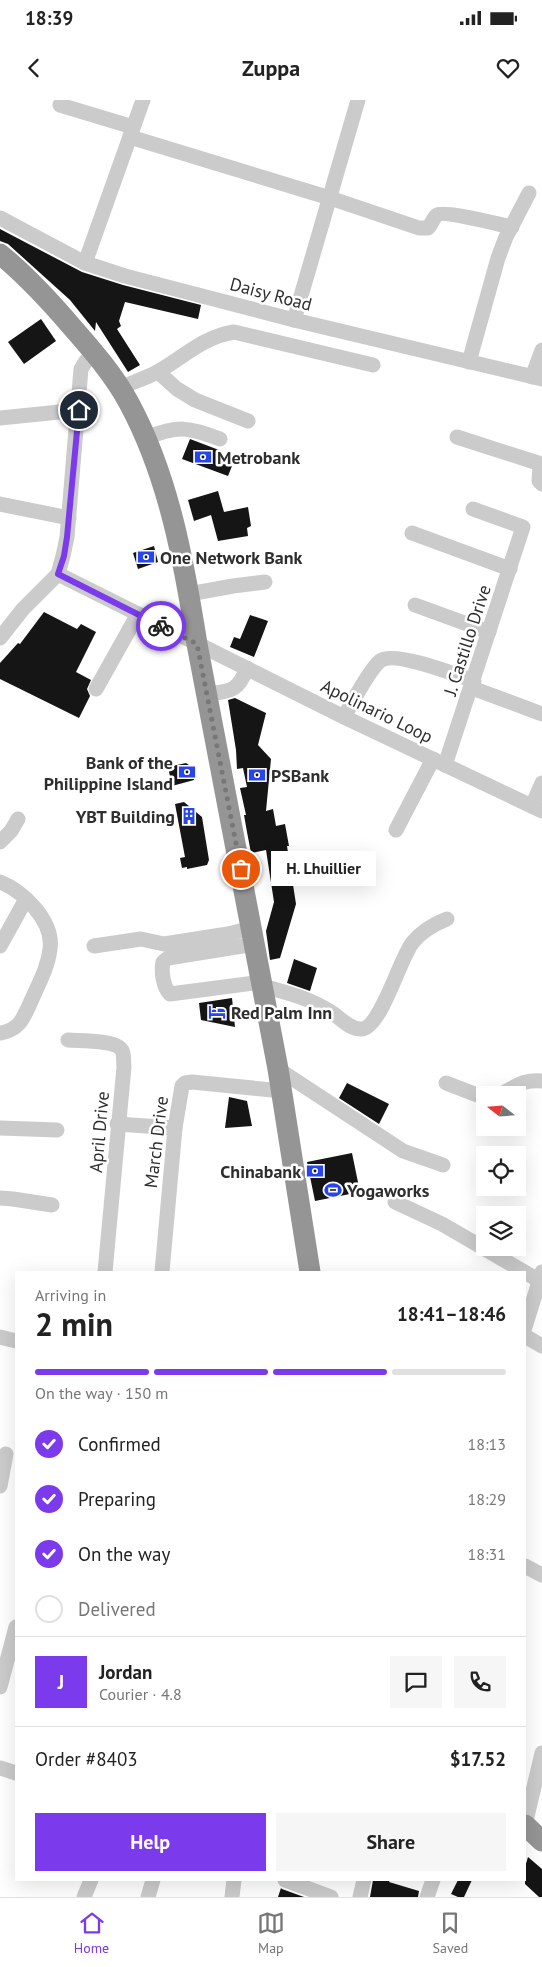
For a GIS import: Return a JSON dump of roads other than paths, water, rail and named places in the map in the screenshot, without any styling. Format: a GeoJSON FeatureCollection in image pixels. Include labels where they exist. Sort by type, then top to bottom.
{"type":"FeatureCollection","features":[{"type":"Feature","properties":{"kind":"highway"},"geometry":{"type":"LineString","coordinates":[[3,263],[36,285],[96,354],[120,388],[146,438],[167,496],[189,594],[263,984],[282,1091],[310,1271]]}},
{"type":"Feature","properties":{"kind":"street"},"geometry":{"type":"LineString","coordinates":[[85,263],[143,100]]}},
{"type":"Feature","properties":{"kind":"street"},"geometry":{"type":"LineString","coordinates":[[294,320],[358,100]]}},
{"type":"Feature","properties":{"kind":"street"},"geometry":{"type":"LineString","coordinates":[[60,105],[132,132],[419,228],[428,228],[436,217],[442,214],[483,220],[512,227]]}},
{"type":"Feature","properties":{"kind":"street"},"geometry":{"type":"LineString","coordinates":[[469,362],[498,258],[529,193]]}},
{"type":"Feature","properties":{"kind":"street","name":"Daisy Road"},"geometry":{"type":"LineString","coordinates":[[0,218],[85,263],[125,276],[294,320],[537,378]]}},
{"type":"Feature","properties":{"kind":"street"},"geometry":{"type":"LineString","coordinates":[[120,388],[158,372],[218,334],[234,332],[373,365]]}},
{"type":"Feature","properties":{"kind":"street"},"geometry":{"type":"LineString","coordinates":[[537,378],[542,350]]}},
{"type":"Feature","properties":{"kind":"street"},"geometry":{"type":"LineString","coordinates":[[0,638],[23,609],[58,574],[64,556],[69,518],[81,369],[86,361],[96,354]]}},
{"type":"Feature","properties":{"kind":"street"},"geometry":{"type":"LineString","coordinates":[[158,372],[177,389],[195,400],[248,421]]}},
{"type":"Feature","properties":{"kind":"street"},"geometry":{"type":"LineString","coordinates":[[0,418],[79,410]]}},
{"type":"Feature","properties":{"kind":"street"},"geometry":{"type":"LineString","coordinates":[[146,438],[166,430],[182,428],[220,439]]}},
{"type":"Feature","properties":{"kind":"street"},"geometry":{"type":"LineString","coordinates":[[457,437],[538,463],[540,466],[541,484]]}},
{"type":"Feature","properties":{"kind":"street"},"geometry":{"type":"LineString","coordinates":[[0,504],[69,518]]}},
{"type":"Feature","properties":{"kind":"street","name":"J. Castillo Drive"},"geometry":{"type":"LineString","coordinates":[[396,830],[439,762],[473,684],[523,527],[473,509]]}},
{"type":"Feature","properties":{"kind":"street"},"geometry":{"type":"LineString","coordinates":[[412,533],[510,569]]}},
{"type":"Feature","properties":{"kind":"street","name":"Apolinario Loop"},"geometry":{"type":"LineString","coordinates":[[58,574],[344,717],[537,809]]}},
{"type":"Feature","properties":{"kind":"street"},"geometry":{"type":"LineString","coordinates":[[189,594],[265,582]]}},
{"type":"Feature","properties":{"kind":"street"},"geometry":{"type":"LineString","coordinates":[[415,605],[489,632]]}},
{"type":"Feature","properties":{"kind":"street"},"geometry":{"type":"LineString","coordinates":[[96,689],[138,614]]}},
{"type":"Feature","properties":{"kind":"street"},"geometry":{"type":"LineString","coordinates":[[344,717],[375,667],[381,660],[390,657],[403,659],[473,684],[542,714]]}},
{"type":"Feature","properties":{"kind":"street"},"geometry":{"type":"LineString","coordinates":[[207,694],[229,691],[236,687],[242,681],[247,668]]}},
{"type":"Feature","properties":{"kind":"street"},"geometry":{"type":"LineString","coordinates":[[537,809],[542,783]]}},
{"type":"Feature","properties":{"kind":"street"},"geometry":{"type":"LineString","coordinates":[[0,842],[11,831],[18,820]]}},
{"type":"Feature","properties":{"kind":"street"},"geometry":{"type":"LineString","coordinates":[[0,882],[26,899],[41,914],[47,928],[51,947],[45,969],[21,1022],[11,1032],[0,1033]]}},
{"type":"Feature","properties":{"kind":"street"},"geometry":{"type":"LineString","coordinates":[[0,946],[26,899]]}},
{"type":"Feature","properties":{"kind":"street"},"geometry":{"type":"LineString","coordinates":[[254,936],[168,958],[163,962],[162,968],[167,990],[170,994],[263,984],[310,1000],[322,1006],[350,1026],[362,1029],[370,1026],[380,1010],[412,943],[431,926],[447,918]]}},
{"type":"Feature","properties":{"kind":"street"},"geometry":{"type":"LineString","coordinates":[[94,946],[140,939],[164,944],[228,934],[254,936]]}},
{"type":"Feature","properties":{"kind":"street","name":"April Drive"},"geometry":{"type":"LineString","coordinates":[[68,1040],[112,1043],[120,1048],[123,1054],[124,1067],[105,1271]]}},
{"type":"Feature","properties":{"kind":"street"},"geometry":{"type":"LineString","coordinates":[[278,1069],[403,1151],[443,1165]]}},
{"type":"Feature","properties":{"kind":"street"},"geometry":{"type":"LineString","coordinates":[[515,1086],[531,1080],[542,1081]]}},
{"type":"Feature","properties":{"kind":"street","name":"March Drive"},"geometry":{"type":"LineString","coordinates":[[162,1271],[175,1128],[181,1090],[185,1084],[192,1082],[282,1091]]}},
{"type":"Feature","properties":{"kind":"street"},"geometry":{"type":"LineString","coordinates":[[446,1083],[476,1095]]}},
{"type":"Feature","properties":{"kind":"street"},"geometry":{"type":"LineString","coordinates":[[118,1124],[175,1128]]}},
{"type":"Feature","properties":{"kind":"street"},"geometry":{"type":"LineString","coordinates":[[0,1128],[57,1130]]}},
{"type":"Feature","properties":{"kind":"street"},"geometry":{"type":"LineString","coordinates":[[0,1198],[52,1205]]}},
{"type":"Feature","properties":{"kind":"street"},"geometry":{"type":"LineString","coordinates":[[395,1202],[442,1224],[541,1276],[526,1324]]}},
{"type":"Feature","properties":{"kind":"street"},"geometry":{"type":"LineString","coordinates":[[0,1337],[15,1341]]}},
{"type":"Feature","properties":{"kind":"street"},"geometry":{"type":"LineString","coordinates":[[526,1337],[542,1346]]}},
{"type":"Feature","properties":{"kind":"street"},"geometry":{"type":"LineString","coordinates":[[0,1486],[8,1454]]}},
{"type":"Feature","properties":{"kind":"street"},"geometry":{"type":"LineString","coordinates":[[526,1567],[542,1575]]}},
{"type":"Feature","properties":{"kind":"street"},"geometry":{"type":"LineString","coordinates":[[0,1687],[15,1631]]}},
{"type":"Feature","properties":{"kind":"street"},"geometry":{"type":"LineString","coordinates":[[529,1832],[542,1752]]}},
{"type":"Feature","properties":{"kind":"street"},"geometry":{"type":"LineString","coordinates":[[0,1768],[15,1773]]}},
{"type":"Feature","properties":{"kind":"street"},"geometry":{"type":"LineString","coordinates":[[84,1897],[91,1881]]}},
{"type":"Feature","properties":{"kind":"street"},"geometry":{"type":"LineString","coordinates":[[148,1897],[152,1881]]}},
{"type":"Feature","properties":{"kind":"street"},"geometry":{"type":"LineString","coordinates":[[232,1897],[234,1881]]}},
{"type":"Feature","properties":{"kind":"street"},"geometry":{"type":"LineString","coordinates":[[287,1881],[322,1895]]}},
{"type":"Feature","properties":{"kind":"street"},"geometry":{"type":"LineString","coordinates":[[360,1897],[364,1881]]}},
{"type":"Feature","properties":{"kind":"street"},"geometry":{"type":"LineString","coordinates":[[427,1897],[433,1881]]}},
{"type":"Feature","properties":{"kind":"place","name":"Metrobank"},"geometry":{"type":"Point","coordinates":[203,457]}},
{"type":"Feature","properties":{"kind":"place","name":"One Network Bank"},"geometry":{"type":"Point","coordinates":[146,557]}},
{"type":"Feature","properties":{"kind":"place","name":"Bank of the Philippine Island"},"geometry":{"type":"Point","coordinates":[187,772]}},
{"type":"Feature","properties":{"kind":"place","name":"PSBank"},"geometry":{"type":"Point","coordinates":[257,775]}},
{"type":"Feature","properties":{"kind":"place","name":"YBT Building"},"geometry":{"type":"Point","coordinates":[189,816]}},
{"type":"Feature","properties":{"kind":"place","name":"H. Lhuillier"},"geometry":{"type":"Point","coordinates":[241,869]}},
{"type":"Feature","properties":{"kind":"place","name":"Red Palm Inn"},"geometry":{"type":"Point","coordinates":[217,1012]}},
{"type":"Feature","properties":{"kind":"place","name":"Chinabank"},"geometry":{"type":"Point","coordinates":[315,1171]}},
{"type":"Feature","properties":{"kind":"place","name":"Yogaworks"},"geometry":{"type":"Point","coordinates":[333,1190]}}]}
